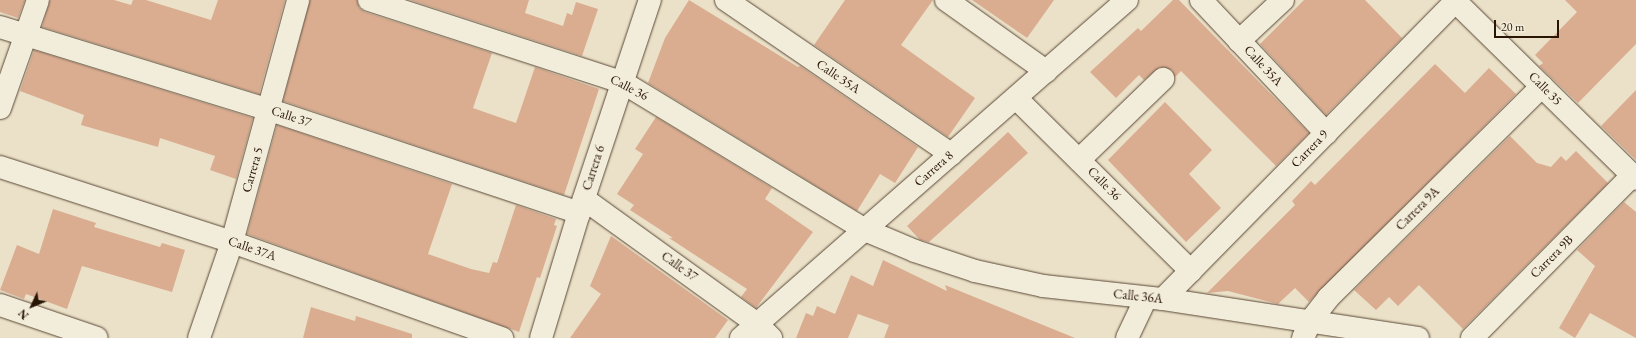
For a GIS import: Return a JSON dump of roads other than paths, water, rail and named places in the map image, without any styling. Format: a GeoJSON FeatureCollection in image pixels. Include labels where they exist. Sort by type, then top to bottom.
{"type":"FeatureCollection","features":[{"type":"Feature","properties":{"kind":"street"},"geometry":{"type":"LineString","coordinates":[[0,108],[38,0]]}},
{"type":"Feature","properties":{"kind":"street","name":"Carrera 5"},"geometry":{"type":"LineString","coordinates":[[199,338],[232,242],[270,110],[298,0]]}},
{"type":"Feature","properties":{"kind":"street","name":"Calle 36"},"geometry":{"type":"LineString","coordinates":[[369,0],[622,82],[864,230]]}},
{"type":"Feature","properties":{"kind":"street","name":"Carrera 6"},"geometry":{"type":"LineString","coordinates":[[541,338],[582,206],[650,0]]}},
{"type":"Feature","properties":{"kind":"street","name":"Calle 35A"},"geometry":{"type":"LineString","coordinates":[[726,0],[951,154]]}},
{"type":"Feature","properties":{"kind":"street"},"geometry":{"type":"LineString","coordinates":[[946,0],[1046,71]]}},
{"type":"Feature","properties":{"kind":"street","name":"Carrera 8"},"geometry":{"type":"LineString","coordinates":[[756,333],[864,230],[1127,0]]}},
{"type":"Feature","properties":{"kind":"street","name":"Calle 35A"},"geometry":{"type":"LineString","coordinates":[[1201,0],[1326,133]]}},
{"type":"Feature","properties":{"kind":"street"},"geometry":{"type":"LineString","coordinates":[[1239,40],[1283,0]]}},
{"type":"Feature","properties":{"kind":"street","name":"Calle 35"},"geometry":{"type":"LineString","coordinates":[[1456,1],[1634,177]]}},
{"type":"Feature","properties":{"kind":"street","name":"Carrera 9"},"geometry":{"type":"LineString","coordinates":[[1127,338],[1155,298],[1191,271],[1456,1]]}},
{"type":"Feature","properties":{"kind":"street","name":"Calle 37"},"geometry":{"type":"LineString","coordinates":[[0,27],[582,206],[756,333]]}},
{"type":"Feature","properties":{"kind":"street"},"geometry":{"type":"LineString","coordinates":[[1079,160],[1164,79]]}},
{"type":"Feature","properties":{"kind":"street","name":"Carrera 9A"},"geometry":{"type":"LineString","coordinates":[[1307,329],[1328,298],[1542,86]]}},
{"type":"Feature","properties":{"kind":"street","name":"Calle 36"},"geometry":{"type":"LineString","coordinates":[[1016,98],[1191,271]]}},
{"type":"Feature","properties":{"kind":"street","name":"Calle 37A"},"geometry":{"type":"LineString","coordinates":[[0,167],[232,242],[502,338]]}},
{"type":"Feature","properties":{"kind":"street","name":"Carrera 9B"},"geometry":{"type":"LineString","coordinates":[[1472,338],[1634,177]]}},
{"type":"Feature","properties":{"kind":"street","name":"Calle 36A"},"geometry":{"type":"LineString","coordinates":[[864,230],[915,251],[983,272],[1043,286],[1155,298],[1307,329],[1418,338]]}},
{"type":"Feature","properties":{"kind":"street"},"geometry":{"type":"LineString","coordinates":[[0,304],[97,338]]}}]}
